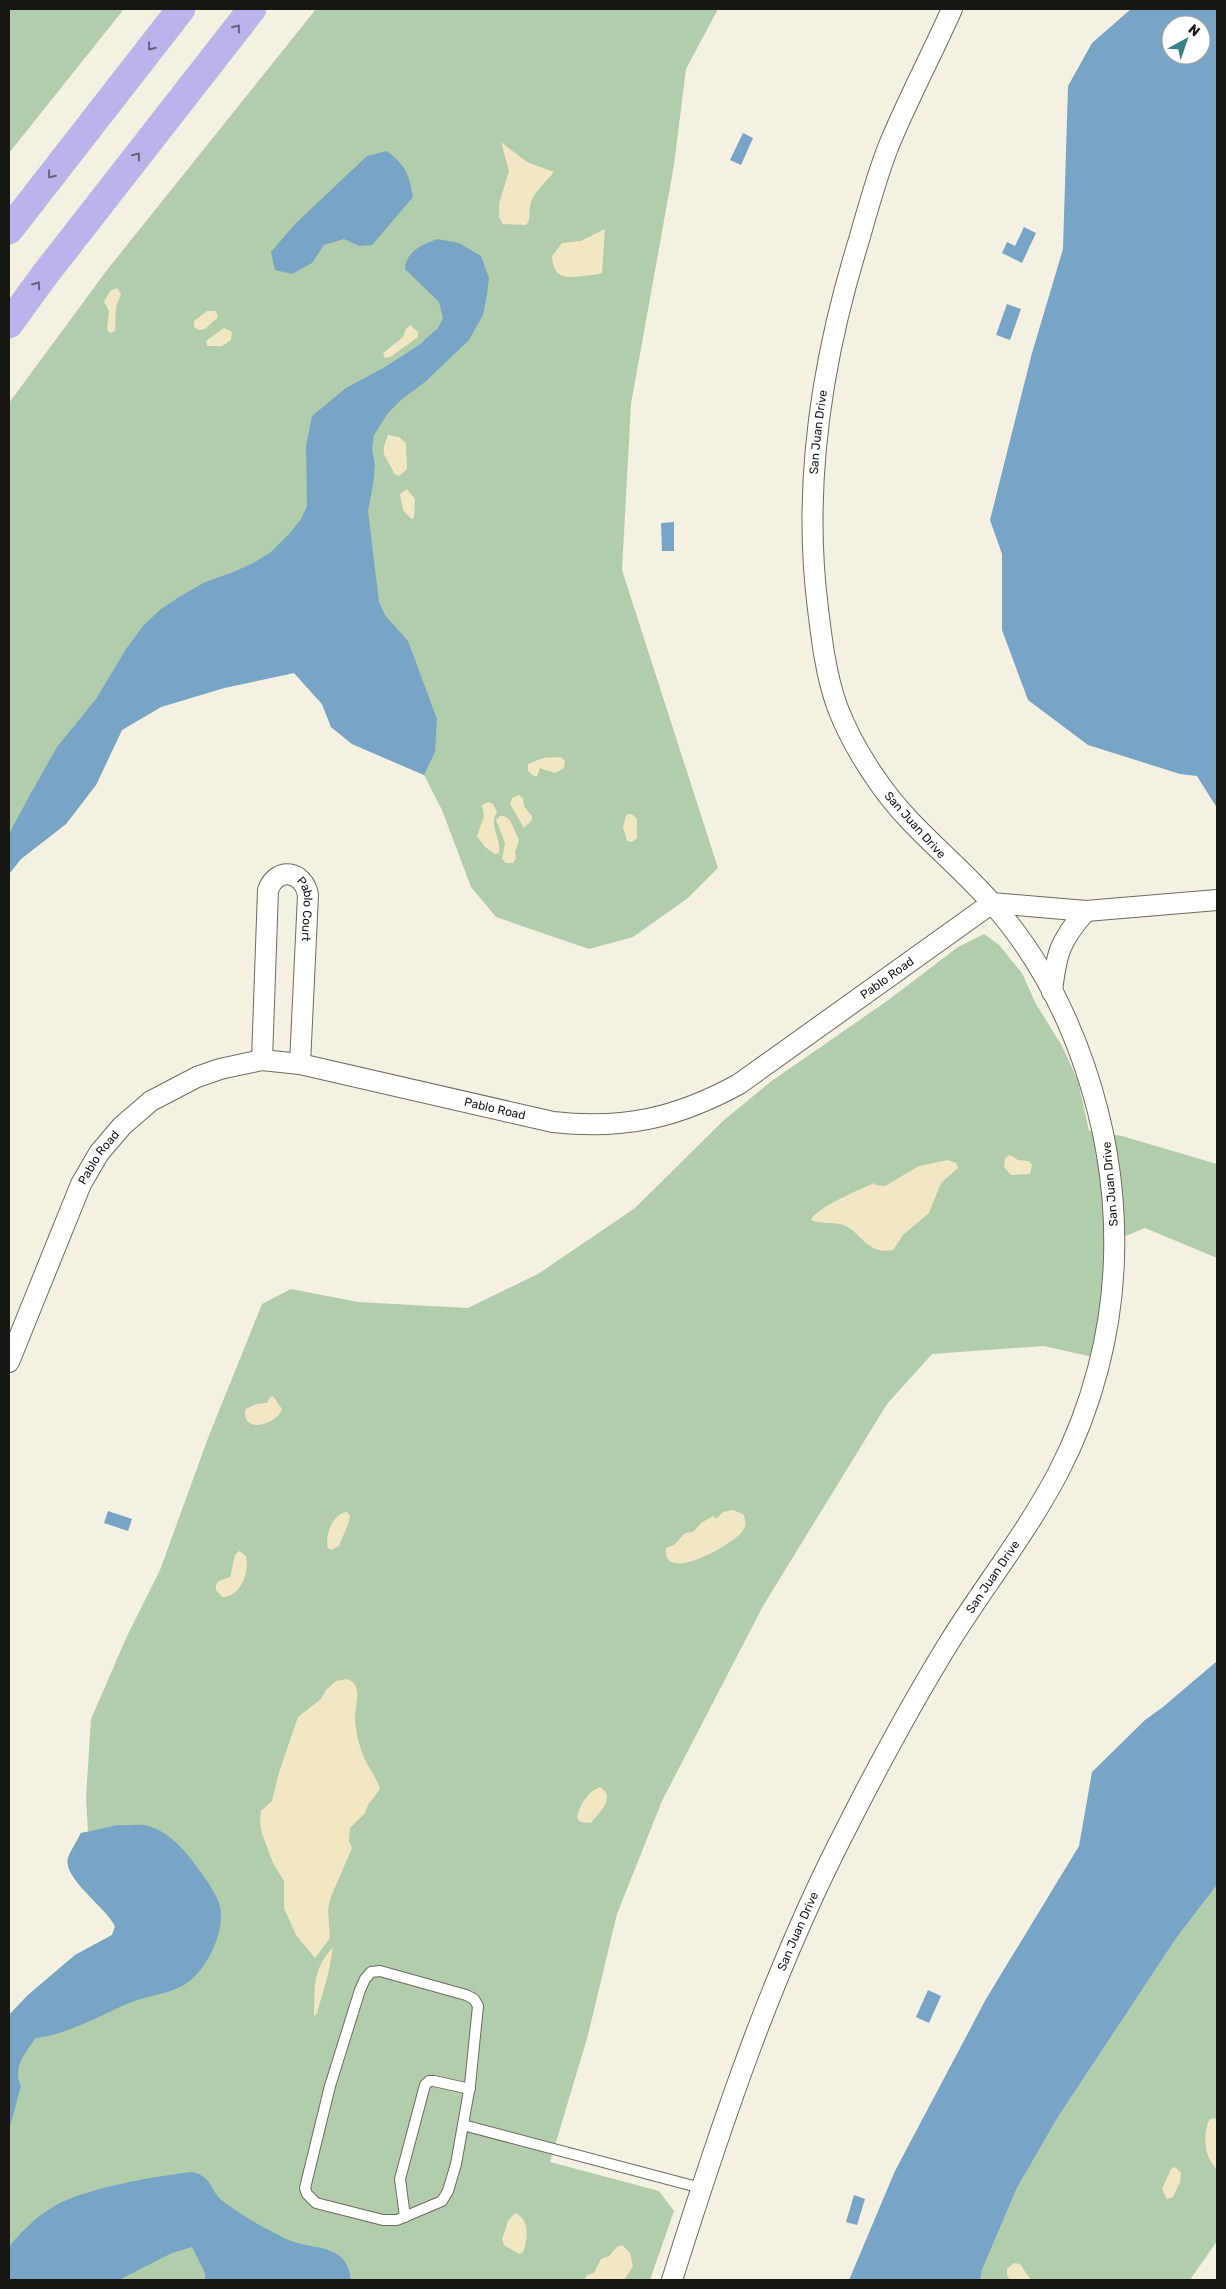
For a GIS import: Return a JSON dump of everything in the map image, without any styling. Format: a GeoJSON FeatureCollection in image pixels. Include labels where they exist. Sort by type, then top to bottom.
{"type":"FeatureCollection","features":[{"type":"Feature","properties":{"kind":"main road"},"geometry":{"type":"LineString","coordinates":[[9,230],[181,9]]}},
{"type":"Feature","properties":{"kind":"main road"},"geometry":{"type":"LineString","coordinates":[[9,324],[49,269],[252,9]]}},
{"type":"Feature","properties":{"kind":"street","name":"San Juan Drive"},"geometry":{"type":"LineString","coordinates":[[672,2280],[701,2188],[758,2025],[798,1928],[845,1830],[903,1720],[946,1647],[1033,1515],[1058,1473],[1080,1424],[1091,1392],[1103,1345],[1111,1302],[1114,1259],[1111,1171],[1103,1127],[1091,1084],[1071,1031],[1052,992],[1014,930],[992,903],[942,855],[895,805],[875,778],[852,741],[839,711],[829,679],[823,653],[814,581],[813,473],[819,413],[831,338],[845,282],[888,148],[952,9]]}},
{"type":"Feature","properties":{"kind":"street","name":"Pablo Court"},"geometry":{"type":"LineString","coordinates":[[262,1060],[268,890],[275,878],[288,874],[298,877],[304,882],[308,895],[300,1064]]}},
{"type":"Feature","properties":{"kind":"street"},"geometry":{"type":"LineString","coordinates":[[992,903],[1086,911],[1217,900]]}},
{"type":"Feature","properties":{"kind":"street","name":"Pablo Road"},"geometry":{"type":"LineString","coordinates":[[9,1362],[81,1184],[99,1153],[111,1137],[144,1107],[173,1088],[220,1069],[262,1060],[300,1064],[553,1122],[610,1125],[644,1121],[677,1112],[709,1100],[739,1084],[992,903]]}},
{"type":"Feature","properties":{"kind":"street"},"geometry":{"type":"LineString","coordinates":[[1052,992],[1055,962],[1060,948],[1070,928],[1086,911]]}},
{"type":"Feature","properties":{"kind":"lane"},"geometry":{"type":"LineString","coordinates":[[380,1971],[466,1995],[474,2000],[478,2006],[470,2089],[463,2126],[456,2164],[448,2191],[442,2200],[405,2217],[397,2220],[382,2220],[316,2203],[307,2194],[305,2188],[330,2086],[360,1990],[371,1972],[380,1971]]}},
{"type":"Feature","properties":{"kind":"lane"},"geometry":{"type":"LineString","coordinates":[[405,2217],[400,2179],[425,2086],[430,2081],[434,2081],[470,2089]]}},
{"type":"Feature","properties":{"kind":"lane"},"geometry":{"type":"LineString","coordinates":[[463,2126],[701,2188]]}},
{"type":"Feature","properties":{"kind":"green space"},"geometry":{"type":"Polygon","coordinates":[[[9,9],[124,9],[9,153],[9,9]]]}},
{"type":"Feature","properties":{"kind":"green space"},"geometry":{"type":"Polygon","coordinates":[[[316,9],[718,9],[686,69],[674,165],[631,404],[622,570],[718,868],[688,898],[633,937],[589,949],[496,917],[471,887],[442,810],[424,775],[352,744],[331,727],[322,704],[294,673],[224,688],[161,707],[122,730],[96,785],[66,824],[21,859],[9,874],[9,403],[107,270],[316,9]]]}},
{"type":"Feature","properties":{"kind":"green space"},"geometry":{"type":"Polygon","coordinates":[[[984,934],[999,945],[1022,973],[1036,1004],[1062,1046],[1078,1081],[1089,1131],[1122,1136],[1217,1164],[1217,1258],[1145,1228],[1106,1244],[1101,1301],[1093,1357],[1044,1346],[932,1354],[887,1404],[763,1606],[662,1801],[617,1914],[588,2035],[550,2162],[659,2191],[674,2211],[650,2280],[9,2280],[9,2015],[28,1995],[75,1955],[112,1935],[115,1927],[104,1911],[78,1884],[68,1866],[68,1858],[81,1833],[88,1832],[86,1798],[91,1719],[127,1636],[160,1570],[208,1438],[262,1304],[291,1289],[358,1302],[468,1308],[538,1274],[635,1208],[724,1120],[773,1080],[887,1001],[958,947],[984,934]]]}},
{"type":"Feature","properties":{"kind":"green space"},"geometry":{"type":"Polygon","coordinates":[[[1217,1885],[1217,2241],[1190,2280],[980,2280],[982,2270],[1017,2188],[1058,2117],[1177,1937],[1217,1885]]]}},
{"type":"Feature","properties":{"kind":"sand"},"geometry":{"type":"Polygon","coordinates":[[[501,142],[527,162],[554,172],[534,196],[530,206],[529,221],[526,225],[503,224],[499,217],[499,204],[509,171],[501,142]]]}},
{"type":"Feature","properties":{"kind":"sand"},"geometry":{"type":"Polygon","coordinates":[[[605,229],[602,273],[565,277],[557,272],[552,256],[562,243],[581,241],[605,229]]]}},
{"type":"Feature","properties":{"kind":"sand"},"geometry":{"type":"Polygon","coordinates":[[[117,288],[121,294],[116,307],[115,331],[110,333],[107,329],[109,311],[104,302],[110,291],[117,288]]]}},
{"type":"Feature","properties":{"kind":"sand"},"geometry":{"type":"Polygon","coordinates":[[[207,311],[216,311],[218,317],[205,329],[199,330],[194,327],[194,321],[207,311]]]}},
{"type":"Feature","properties":{"kind":"sand"},"geometry":{"type":"Polygon","coordinates":[[[410,325],[418,332],[418,337],[390,357],[385,358],[383,353],[403,337],[410,325]]]}},
{"type":"Feature","properties":{"kind":"sand"},"geometry":{"type":"Polygon","coordinates":[[[224,328],[232,332],[231,340],[222,346],[207,346],[206,341],[224,328]]]}},
{"type":"Feature","properties":{"kind":"sand"},"geometry":{"type":"Polygon","coordinates":[[[388,435],[399,437],[406,443],[407,469],[399,476],[394,473],[384,452],[388,435]]]}},
{"type":"Feature","properties":{"kind":"sand"},"geometry":{"type":"Polygon","coordinates":[[[407,489],[415,499],[414,518],[411,519],[403,510],[400,494],[407,489]]]}},
{"type":"Feature","properties":{"kind":"sand"},"geometry":{"type":"Polygon","coordinates":[[[561,757],[565,761],[564,768],[555,773],[540,768],[537,776],[534,776],[528,771],[528,764],[543,758],[561,757]]]}},
{"type":"Feature","properties":{"kind":"sand"},"geometry":{"type":"Polygon","coordinates":[[[519,795],[523,798],[524,806],[532,816],[532,820],[524,828],[510,804],[512,798],[519,795]]]}},
{"type":"Feature","properties":{"kind":"sand"},"geometry":{"type":"Polygon","coordinates":[[[488,802],[493,804],[497,812],[494,828],[499,842],[499,853],[495,854],[485,847],[477,836],[484,816],[482,805],[488,802]]]}},
{"type":"Feature","properties":{"kind":"sand"},"geometry":{"type":"Polygon","coordinates":[[[628,814],[632,814],[637,819],[637,838],[632,842],[627,841],[623,827],[628,814]]]}},
{"type":"Feature","properties":{"kind":"sand"},"geometry":{"type":"Polygon","coordinates":[[[500,816],[510,820],[519,840],[515,852],[516,858],[513,863],[506,863],[502,859],[505,843],[496,820],[500,816]]]}},
{"type":"Feature","properties":{"kind":"sand"},"geometry":{"type":"Polygon","coordinates":[[[1010,1155],[1018,1160],[1028,1161],[1032,1165],[1030,1174],[1011,1175],[1004,1167],[1005,1158],[1010,1155]]]}},
{"type":"Feature","properties":{"kind":"sand"},"geometry":{"type":"Polygon","coordinates":[[[948,1160],[956,1163],[958,1168],[941,1183],[929,1213],[903,1235],[893,1250],[878,1250],[872,1247],[846,1226],[811,1220],[814,1215],[829,1205],[874,1183],[875,1185],[885,1186],[919,1166],[948,1160]]]}},
{"type":"Feature","properties":{"kind":"sand"},"geometry":{"type":"Polygon","coordinates":[[[273,1396],[282,1409],[279,1415],[273,1420],[260,1425],[248,1422],[245,1417],[246,1409],[256,1404],[267,1403],[270,1397],[273,1396]]]}},
{"type":"Feature","properties":{"kind":"sand"},"geometry":{"type":"Polygon","coordinates":[[[733,1510],[743,1514],[745,1521],[744,1530],[736,1538],[699,1559],[685,1563],[674,1563],[667,1559],[666,1548],[674,1545],[685,1533],[693,1532],[701,1523],[713,1516],[716,1519],[723,1512],[733,1510]]]}},
{"type":"Feature","properties":{"kind":"sand"},"geometry":{"type":"Polygon","coordinates":[[[347,1512],[350,1516],[339,1546],[331,1550],[328,1548],[327,1537],[331,1526],[338,1516],[347,1512]]]}},
{"type":"Feature","properties":{"kind":"sand"},"geometry":{"type":"Polygon","coordinates":[[[239,1551],[246,1556],[247,1562],[243,1582],[234,1593],[222,1597],[216,1590],[216,1585],[219,1581],[230,1577],[235,1555],[239,1551]]]}},
{"type":"Feature","properties":{"kind":"sand"},"geometry":{"type":"Polygon","coordinates":[[[347,1679],[356,1686],[357,1691],[355,1720],[360,1747],[380,1789],[368,1805],[365,1813],[350,1828],[349,1841],[352,1848],[330,1899],[328,1910],[330,1938],[315,1958],[296,1935],[284,1908],[284,1881],[273,1863],[262,1834],[261,1811],[272,1801],[279,1772],[298,1717],[321,1699],[326,1690],[336,1681],[347,1679]]]}},
{"type":"Feature","properties":{"kind":"sand"},"geometry":{"type":"Polygon","coordinates":[[[600,1787],[607,1795],[605,1805],[591,1823],[580,1822],[577,1818],[582,1804],[588,1795],[600,1787]]]}},
{"type":"Feature","properties":{"kind":"sand"},"geometry":{"type":"Polygon","coordinates":[[[333,1947],[328,1975],[317,2013],[314,2016],[315,1987],[318,1971],[326,1955],[333,1947]]]}},
{"type":"Feature","properties":{"kind":"sand"},"geometry":{"type":"Polygon","coordinates":[[[1217,2118],[1217,2171],[1207,2154],[1205,2138],[1210,2119],[1217,2118]]]}},
{"type":"Feature","properties":{"kind":"sand"},"geometry":{"type":"Polygon","coordinates":[[[1175,2167],[1181,2173],[1180,2182],[1173,2197],[1167,2199],[1162,2189],[1171,2169],[1175,2167]]]}},
{"type":"Feature","properties":{"kind":"sand"},"geometry":{"type":"Polygon","coordinates":[[[515,2213],[523,2220],[527,2236],[523,2252],[519,2254],[504,2245],[502,2239],[508,2221],[515,2213]]]}},
{"type":"Feature","properties":{"kind":"sand"},"geometry":{"type":"Polygon","coordinates":[[[622,2245],[630,2253],[633,2266],[624,2280],[584,2280],[587,2275],[594,2273],[601,2259],[609,2256],[617,2247],[622,2245]]]}},
{"type":"Feature","properties":{"kind":"sand"},"geometry":{"type":"Polygon","coordinates":[[[1014,2263],[1020,2264],[1031,2280],[1010,2280],[1007,2275],[1007,2269],[1014,2263]]]}},
{"type":"Feature","properties":{"kind":"water"},"geometry":{"type":"Polygon","coordinates":[[[1131,9],[1217,9],[1217,808],[1197,776],[1180,774],[1088,745],[1028,700],[1002,630],[1002,554],[990,520],[1032,353],[1063,249],[1068,86],[1092,43],[1131,9]]]}},
{"type":"Feature","properties":{"kind":"water"},"geometry":{"type":"Polygon","coordinates":[[[743,133],[753,138],[741,165],[730,160],[743,133]]]}},
{"type":"Feature","properties":{"kind":"water"},"geometry":{"type":"Polygon","coordinates":[[[387,151],[399,161],[406,171],[413,197],[372,245],[359,246],[344,239],[324,245],[312,263],[292,274],[275,270],[271,252],[296,223],[367,156],[387,151]]]}},
{"type":"Feature","properties":{"kind":"water"},"geometry":{"type":"Polygon","coordinates":[[[1024,227],[1036,233],[1022,263],[1002,253],[1007,242],[1015,246],[1024,227]]]}},
{"type":"Feature","properties":{"kind":"water"},"geometry":{"type":"Polygon","coordinates":[[[437,239],[459,243],[481,256],[489,278],[483,315],[469,340],[425,382],[401,400],[388,413],[374,435],[372,449],[375,465],[368,511],[379,602],[385,615],[408,641],[437,719],[435,752],[424,775],[352,744],[331,727],[322,704],[294,673],[224,688],[161,707],[122,730],[96,785],[66,824],[21,859],[9,874],[9,834],[31,793],[57,747],[96,699],[126,649],[143,626],[161,609],[179,597],[205,582],[253,563],[271,552],[289,534],[301,519],[307,506],[306,446],[312,416],[346,388],[385,367],[419,345],[438,328],[443,318],[439,302],[405,269],[411,253],[426,243],[437,239]]]}},
{"type":"Feature","properties":{"kind":"water"},"geometry":{"type":"Polygon","coordinates":[[[1007,304],[1021,309],[1010,340],[996,335],[1007,304]]]}},
{"type":"Feature","properties":{"kind":"water"},"geometry":{"type":"Polygon","coordinates":[[[674,522],[674,551],[662,551],[661,523],[674,522]]]}},
{"type":"Feature","properties":{"kind":"water"},"geometry":{"type":"Polygon","coordinates":[[[108,1511],[132,1519],[128,1531],[104,1523],[108,1511]]]}},
{"type":"Feature","properties":{"kind":"water"},"geometry":{"type":"Polygon","coordinates":[[[1217,1661],[1217,1885],[1177,1937],[1058,2117],[1017,2188],[982,2270],[980,2280],[849,2280],[895,2171],[986,1999],[1079,1846],[1092,1772],[1145,1720],[1217,1661]]]}},
{"type":"Feature","properties":{"kind":"water"},"geometry":{"type":"Polygon","coordinates":[[[118,1825],[142,1825],[157,1829],[187,1854],[209,1883],[219,1902],[221,1914],[215,1945],[210,1956],[196,1975],[180,1987],[135,2001],[72,2029],[36,2038],[24,2055],[19,2067],[18,2073],[21,2086],[9,2130],[9,2015],[28,1995],[75,1955],[112,1935],[115,1926],[111,1919],[78,1884],[68,1866],[68,1858],[81,1833],[118,1825]]]}},
{"type":"Feature","properties":{"kind":"water"},"geometry":{"type":"Polygon","coordinates":[[[928,1990],[941,1996],[929,2023],[916,2017],[928,1990]]]}},
{"type":"Feature","properties":{"kind":"water"},"geometry":{"type":"Polygon","coordinates":[[[192,2172],[204,2177],[224,2202],[260,2225],[291,2241],[322,2248],[338,2255],[344,2260],[351,2280],[205,2280],[205,2273],[192,2247],[172,2253],[119,2280],[9,2280],[9,2247],[27,2227],[48,2210],[78,2196],[97,2190],[138,2180],[192,2172]]]}},
{"type":"Feature","properties":{"kind":"water"},"geometry":{"type":"Polygon","coordinates":[[[854,2195],[865,2199],[857,2225],[846,2222],[854,2195]]]}}]}
